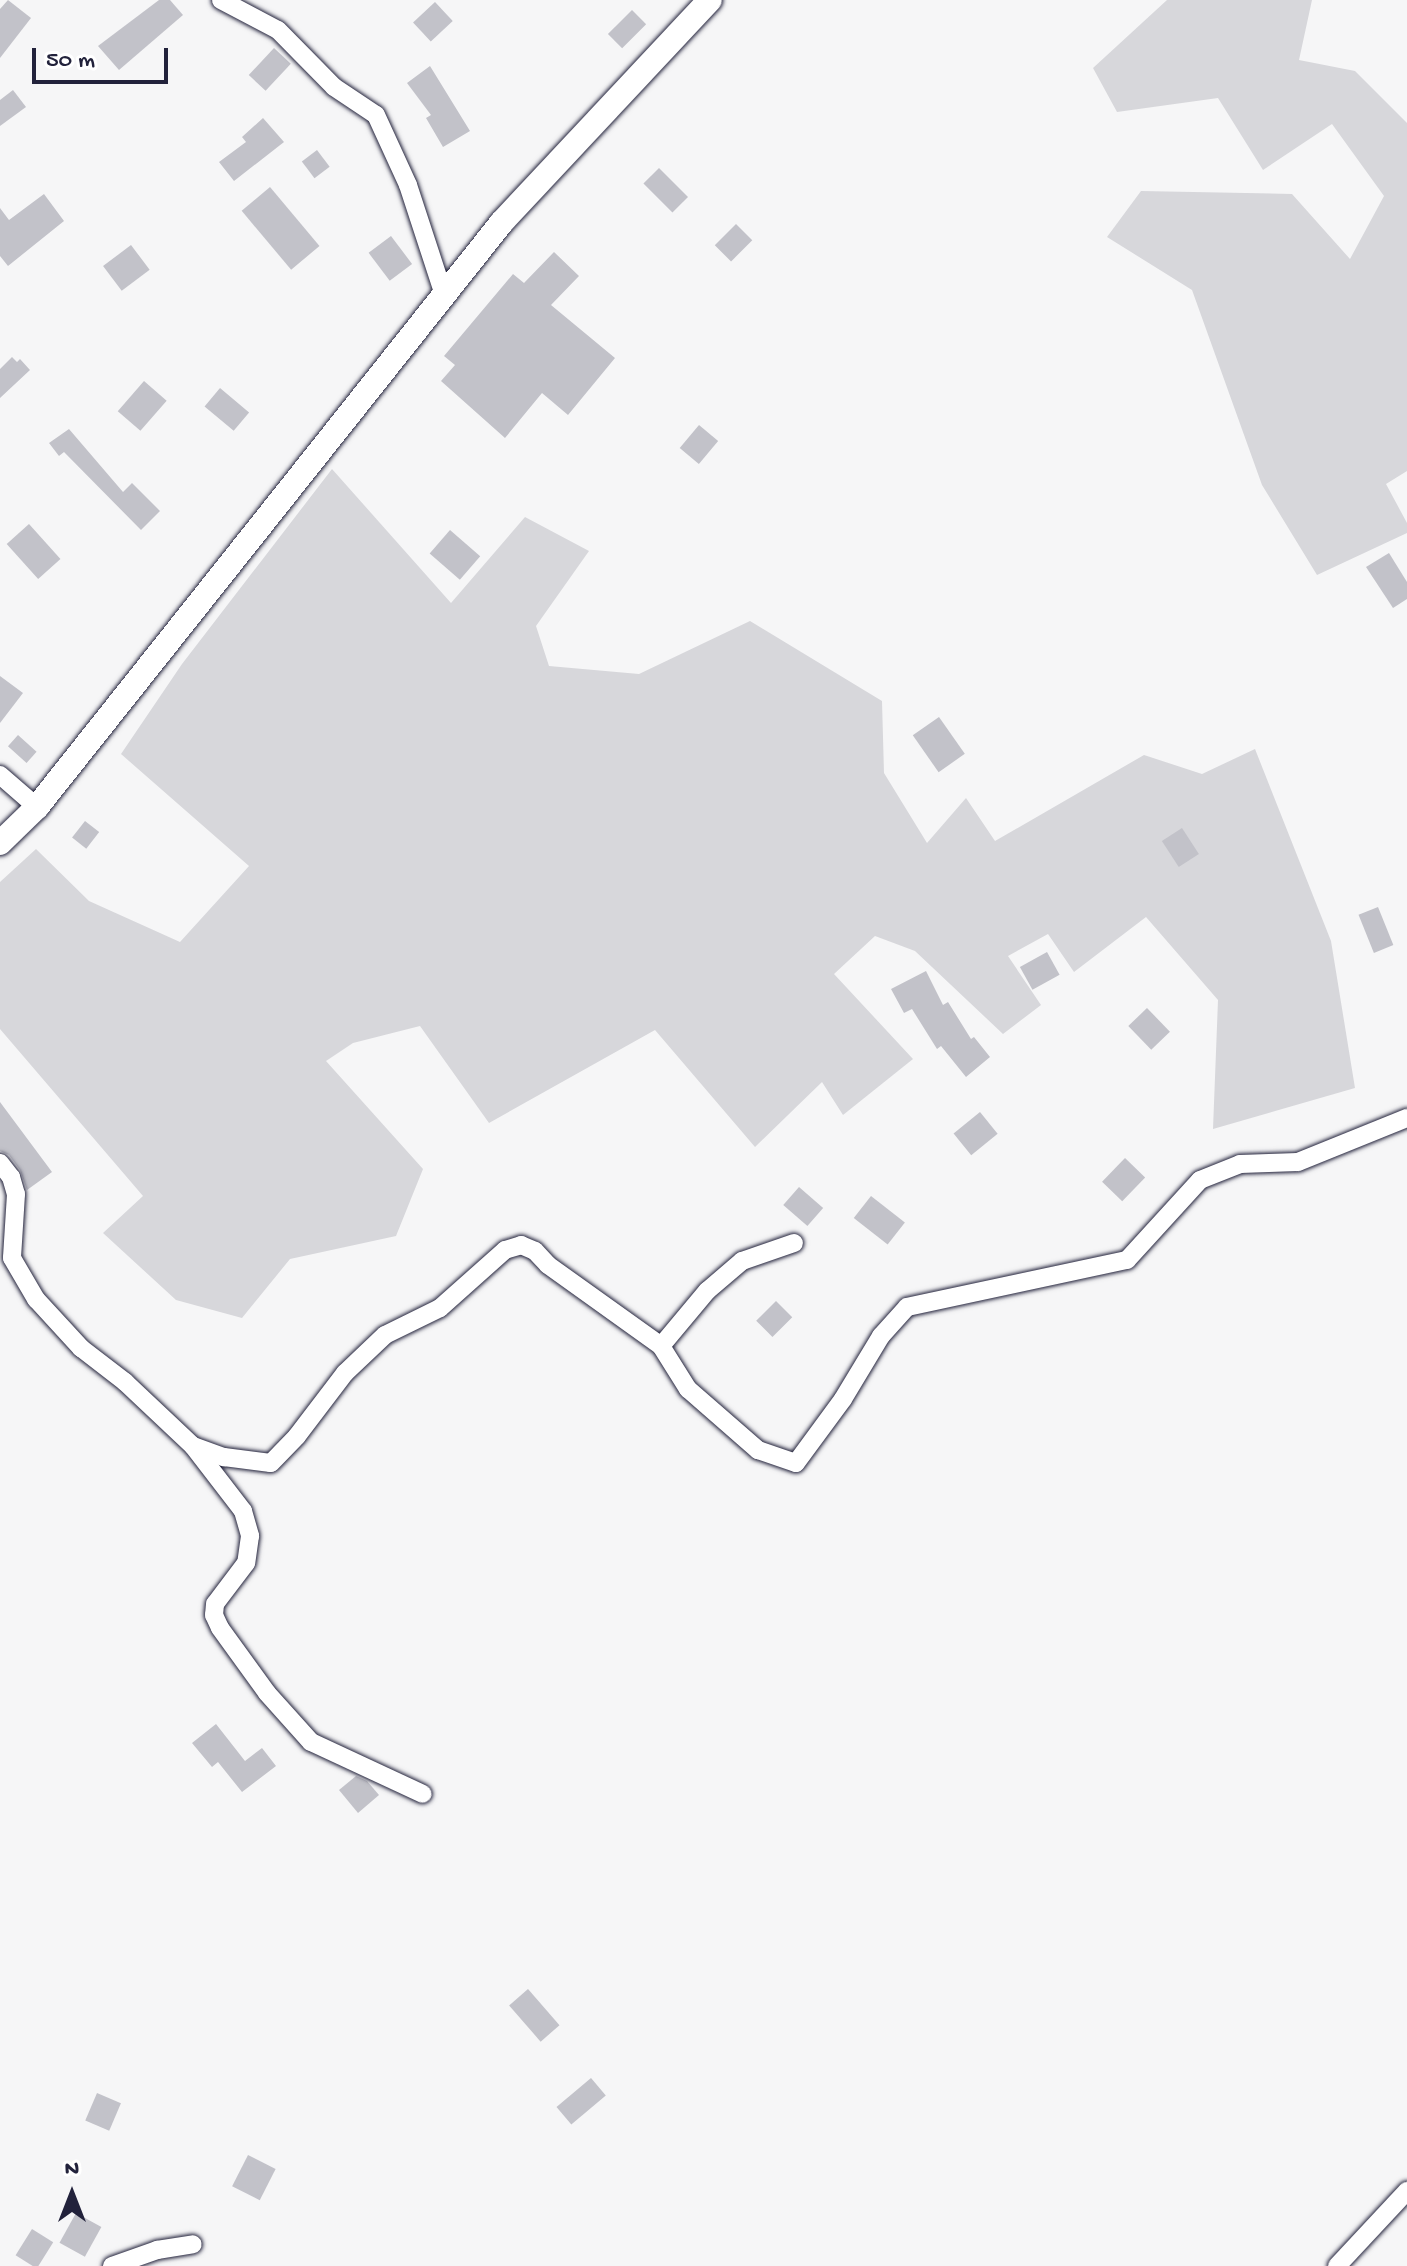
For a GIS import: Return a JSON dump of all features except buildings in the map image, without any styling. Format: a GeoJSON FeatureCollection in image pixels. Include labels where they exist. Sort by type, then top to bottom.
{"type":"FeatureCollection","features":[{"type":"Feature","properties":{"kind":"main road"},"geometry":{"type":"LineString","coordinates":[[0,843],[37,807],[502,222],[710,0]]}},
{"type":"Feature","properties":{"kind":"street"},"geometry":{"type":"LineString","coordinates":[[221,0],[278,30],[334,87],[376,115],[408,185],[444,295]]}},
{"type":"Feature","properties":{"kind":"street"},"geometry":{"type":"LineString","coordinates":[[0,775],[37,807]]}},
{"type":"Feature","properties":{"kind":"street"},"geometry":{"type":"LineString","coordinates":[[193,1446],[224,1457],[271,1463],[297,1436],[345,1373],[385,1335],[440,1308],[505,1250],[521,1245],[535,1251],[548,1265],[661,1346],[688,1389],[758,1450],[796,1463],[843,1399],[881,1336],[907,1307],[1127,1260],[1200,1180],[1240,1164],[1298,1162],[1407,1118]]}},
{"type":"Feature","properties":{"kind":"street"},"geometry":{"type":"LineString","coordinates":[[0,1163],[11,1177],[16,1194],[12,1258],[36,1299],[81,1348],[125,1382],[193,1446],[243,1511],[250,1536],[246,1563],[215,1604],[214,1615],[220,1628],[267,1693],[311,1742],[423,1794]]}},
{"type":"Feature","properties":{"kind":"street"},"geometry":{"type":"LineString","coordinates":[[661,1346],[707,1291],[742,1261],[794,1243]]}},
{"type":"Feature","properties":{"kind":"street"},"geometry":{"type":"LineString","coordinates":[[1337,2266],[1407,2191]]}},
{"type":"Feature","properties":{"kind":"street"},"geometry":{"type":"LineString","coordinates":[[112,2266],[157,2250],[193,2244]]}},
{"type":"Feature","properties":{"kind":"shaded area"},"geometry":{"type":"Polygon","coordinates":[[[1167,0],[1312,0],[1299,60],[1355,71],[1407,123],[1407,471],[1386,484],[1407,523],[1407,533],[1317,575],[1262,485],[1192,290],[1107,237],[1141,191],[1292,194],[1350,259],[1384,196],[1332,124],[1263,170],[1218,98],[1117,112],[1093,68],[1167,0]]]}},
{"type":"Feature","properties":{"kind":"shaded area"},"geometry":{"type":"Polygon","coordinates":[[[332,469],[451,603],[525,517],[589,551],[536,626],[549,666],[639,674],[750,621],[882,701],[884,773],[927,843],[966,798],[995,841],[1144,755],[1202,774],[1255,749],[1331,941],[1355,1088],[1213,1129],[1218,1000],[1146,917],[1074,972],[1048,934],[1008,956],[1041,1005],[1003,1034],[915,951],[875,936],[834,974],[913,1059],[843,1115],[822,1082],[755,1147],[655,1030],[489,1123],[420,1026],[353,1043],[326,1061],[423,1169],[396,1236],[290,1259],[242,1318],[176,1300],[103,1233],[143,1196],[0,1029],[0,882],[36,849],[89,901],[180,942],[249,866],[121,754],[182,664],[332,469]]]}}]}
